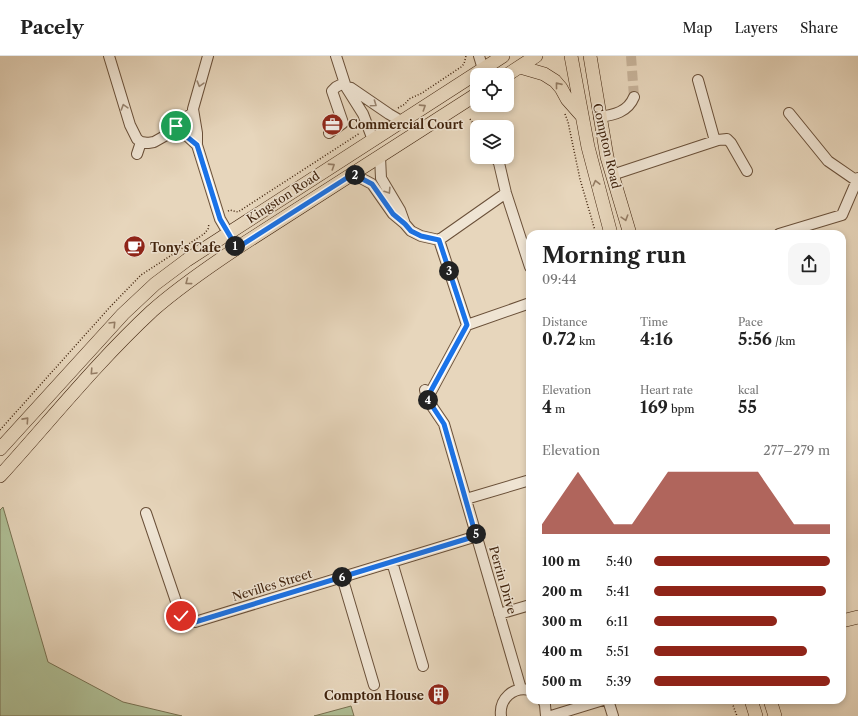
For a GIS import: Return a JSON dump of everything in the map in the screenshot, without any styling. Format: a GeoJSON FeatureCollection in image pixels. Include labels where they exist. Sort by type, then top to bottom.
{"type":"FeatureCollection","features":[{"type":"Feature","properties":{"kind":"main road","name":"Kingston Road"},"geometry":{"type":"LineString","coordinates":[[485,68],[503,56]]}},
{"type":"Feature","properties":{"kind":"main road"},"geometry":{"type":"LineString","coordinates":[[514,71],[536,56]]}},
{"type":"Feature","properties":{"kind":"main road","name":"Compton Road"},"geometry":{"type":"LineString","coordinates":[[571,56],[592,167],[610,230]]}},
{"type":"Feature","properties":{"kind":"main road","name":"Compton Road"},"geometry":{"type":"LineString","coordinates":[[590,56],[600,117],[612,175],[629,230]]}},
{"type":"Feature","properties":{"kind":"main road"},"geometry":{"type":"LineString","coordinates":[[520,67],[544,74],[555,81],[561,88],[567,100],[582,116]]}},
{"type":"Feature","properties":{"kind":"main road","name":"Kingston Road"},"geometry":{"type":"LineString","coordinates":[[0,449],[104,333],[155,284],[187,260],[227,234],[371,133],[401,121],[470,77]]}},
{"type":"Feature","properties":{"kind":"main road","name":"Kingston Road"},"geometry":{"type":"LineString","coordinates":[[0,476],[89,376],[153,310],[237,248],[470,98]]}},
{"type":"Feature","properties":{"kind":"main road"},"geometry":{"type":"LineString","coordinates":[[846,620],[858,616]]}},
{"type":"Feature","properties":{"kind":"main road"},"geometry":{"type":"LineString","coordinates":[[752,704],[756,716]]}},
{"type":"Feature","properties":{"kind":"main road"},"geometry":{"type":"LineString","coordinates":[[771,704],[775,716]]}},
{"type":"Feature","properties":{"kind":"street"},"geometry":{"type":"LineString","coordinates":[[109,56],[134,136],[144,143],[154,142],[174,131],[181,132],[197,145]]}},
{"type":"Feature","properties":{"kind":"street"},"geometry":{"type":"LineString","coordinates":[[208,56],[193,113],[197,133],[197,145],[220,219],[227,234],[237,248]]}},
{"type":"Feature","properties":{"kind":"street"},"geometry":{"type":"LineString","coordinates":[[336,56],[345,85],[363,114],[371,133]]}},
{"type":"Feature","properties":{"kind":"street"},"geometry":{"type":"LineString","coordinates":[[479,56],[483,68]]}},
{"type":"Feature","properties":{"kind":"street"},"geometry":{"type":"LineString","coordinates":[[698,80],[715,141]]}},
{"type":"Feature","properties":{"kind":"street"},"geometry":{"type":"LineString","coordinates":[[329,133],[343,123],[332,91],[336,87],[345,85],[401,121]]}},
{"type":"Feature","properties":{"kind":"street"},"geometry":{"type":"LineString","coordinates":[[600,117],[623,111],[631,103],[634,97]]}},
{"type":"Feature","properties":{"kind":"street"},"geometry":{"type":"LineString","coordinates":[[174,131],[176,126],[186,116],[193,113]]}},
{"type":"Feature","properties":{"kind":"street"},"geometry":{"type":"LineString","coordinates":[[789,113],[828,161],[857,180],[842,215],[792,230]]}},
{"type":"Feature","properties":{"kind":"street"},"geometry":{"type":"LineString","coordinates":[[612,175],[715,141],[727,139],[731,143],[747,171]]}},
{"type":"Feature","properties":{"kind":"street"},"geometry":{"type":"LineString","coordinates":[[136,154],[141,142]]}},
{"type":"Feature","properties":{"kind":"street"},"geometry":{"type":"LineString","coordinates":[[380,156],[381,178],[400,210],[405,224]]}},
{"type":"Feature","properties":{"kind":"street"},"geometry":{"type":"LineString","coordinates":[[499,164],[506,193],[526,255]]}},
{"type":"Feature","properties":{"kind":"street"},"geometry":{"type":"LineString","coordinates":[[353,174],[372,184],[393,214],[411,231],[416,234],[439,240],[506,193]]}},
{"type":"Feature","properties":{"kind":"street"},"geometry":{"type":"LineString","coordinates":[[439,240],[467,325],[526,304]]}},
{"type":"Feature","properties":{"kind":"street","name":"Perrin Drive"},"geometry":{"type":"LineString","coordinates":[[467,325],[426,394],[444,424],[499,614],[526,690]]}},
{"type":"Feature","properties":{"kind":"street"},"geometry":{"type":"LineString","coordinates":[[466,499],[526,481]]}},
{"type":"Feature","properties":{"kind":"street","name":"Nevilles Street"},"geometry":{"type":"LineString","coordinates":[[146,513],[181,616],[195,622],[476,536]]}},
{"type":"Feature","properties":{"kind":"street"},"geometry":{"type":"LineString","coordinates":[[392,562],[423,666]]}},
{"type":"Feature","properties":{"kind":"street"},"geometry":{"type":"LineString","coordinates":[[342,578],[374,684]]}},
{"type":"Feature","properties":{"kind":"street"},"geometry":{"type":"LineString","coordinates":[[499,614],[526,606]]}},
{"type":"Feature","properties":{"kind":"street"},"geometry":{"type":"LineString","coordinates":[[501,716],[502,705],[506,696],[514,691],[526,690]]}},
{"type":"Feature","properties":{"kind":"street"},"geometry":{"type":"LineString","coordinates":[[545,704],[546,716]]}},
{"type":"Feature","properties":{"kind":"street"},"geometry":{"type":"LineString","coordinates":[[551,716],[590,704]]}},
{"type":"Feature","properties":{"kind":"street"},"geometry":{"type":"LineString","coordinates":[[609,704],[613,716]]}},
{"type":"Feature","properties":{"kind":"path"},"geometry":{"type":"LineString","coordinates":[[389,114],[405,104],[409,99],[422,93],[461,67],[464,64],[466,56]]}},
{"type":"Feature","properties":{"kind":"path"},"geometry":{"type":"LineString","coordinates":[[563,110],[568,122],[580,179],[595,230]]}},
{"type":"Feature","properties":{"kind":"path"},"geometry":{"type":"LineString","coordinates":[[226,212],[230,210],[238,212],[371,133]]}},
{"type":"Feature","properties":{"kind":"path"},"geometry":{"type":"LineString","coordinates":[[732,704],[737,716]]}},
{"type":"Feature","properties":{"kind":"green space"},"geometry":{"type":"Polygon","coordinates":[[[3,507],[48,662],[123,702],[182,716],[0,716],[0,510],[3,507]]]}},
{"type":"Feature","properties":{"kind":"green space"},"geometry":{"type":"Polygon","coordinates":[[[351,706],[354,716],[314,716],[351,706]]]}},
{"type":"Feature","properties":{"kind":"tunnel"},"geometry":{"type":"LineString","coordinates":[[631,56],[634,97]]}},
{"type":"Feature","properties":{"kind":"place","name":"Commercial Court"},"geometry":{"type":"Point","coordinates":[333,124]}},
{"type":"Feature","properties":{"kind":"place","name":"Tony's Cafe"},"geometry":{"type":"Point","coordinates":[135,247]}},
{"type":"Feature","properties":{"kind":"place","name":"Compton House"},"geometry":{"type":"Point","coordinates":[439,695]}},
{"type":"Feature","properties":{"kind":"route"},"geometry":{"type":"LineString","coordinates":[[176,126],[174,131],[185,134],[197,145],[220,219],[227,234],[237,248],[353,174],[369,181],[393,214],[411,231],[421,236],[439,240],[467,325],[427,398],[444,424],[476,536],[195,622],[181,616]]}}]}
